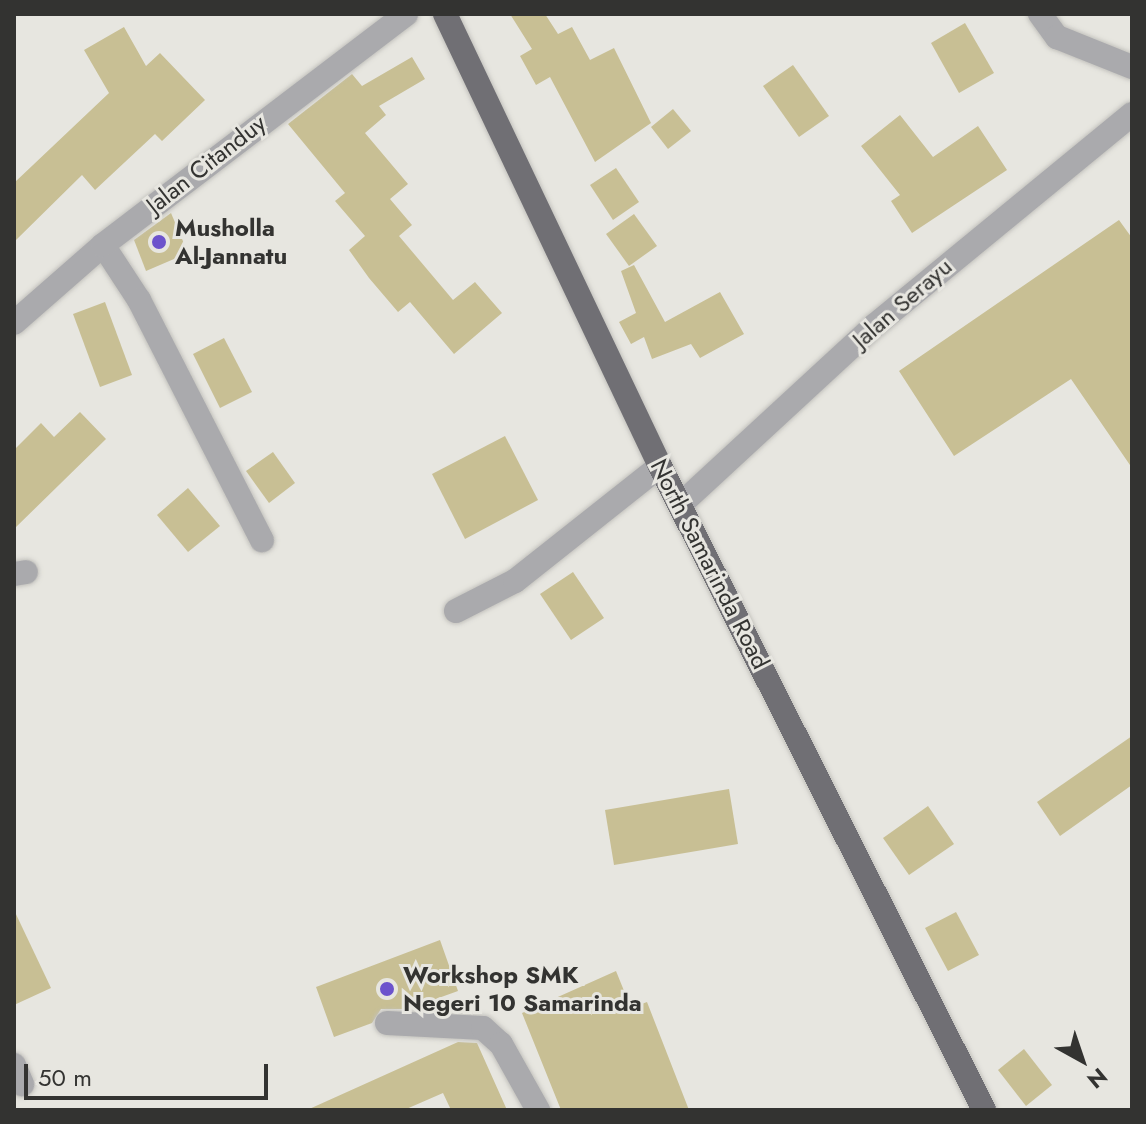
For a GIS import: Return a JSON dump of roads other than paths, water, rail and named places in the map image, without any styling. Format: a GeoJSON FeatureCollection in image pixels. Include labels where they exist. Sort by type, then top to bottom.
{"type":"FeatureCollection","features":[{"type":"Feature","properties":{"kind":"highway","name":"North Samarinda Road"},"geometry":{"type":"LineString","coordinates":[[445,14],[660,466],[984,1110]]}},
{"type":"Feature","properties":{"kind":"street","name":"Jalan Citanduy"},"geometry":{"type":"LineString","coordinates":[[14,323],[103,245],[406,14]]}},
{"type":"Feature","properties":{"kind":"street"},"geometry":{"type":"LineString","coordinates":[[1040,14],[1057,37],[1132,67]]}},
{"type":"Feature","properties":{"kind":"street","name":"Jalan Serayu"},"geometry":{"type":"LineString","coordinates":[[681,504],[874,326],[1132,114]]}},
{"type":"Feature","properties":{"kind":"street"},"geometry":{"type":"LineString","coordinates":[[103,245],[139,300],[262,540]]}},
{"type":"Feature","properties":{"kind":"street"},"geometry":{"type":"LineString","coordinates":[[456,611],[515,581],[660,466]]}},
{"type":"Feature","properties":{"kind":"street"},"geometry":{"type":"LineString","coordinates":[[387,1023],[483,1028],[501,1044],[538,1110]]}},
{"type":"Feature","properties":{"kind":"place","name":"Musholla Al-Jannatu"},"geometry":{"type":"Point","coordinates":[159,242]}},
{"type":"Feature","properties":{"kind":"place","name":"Workshop SMK Negeri 10 Samarinda"},"geometry":{"type":"Point","coordinates":[387,989]}}]}
